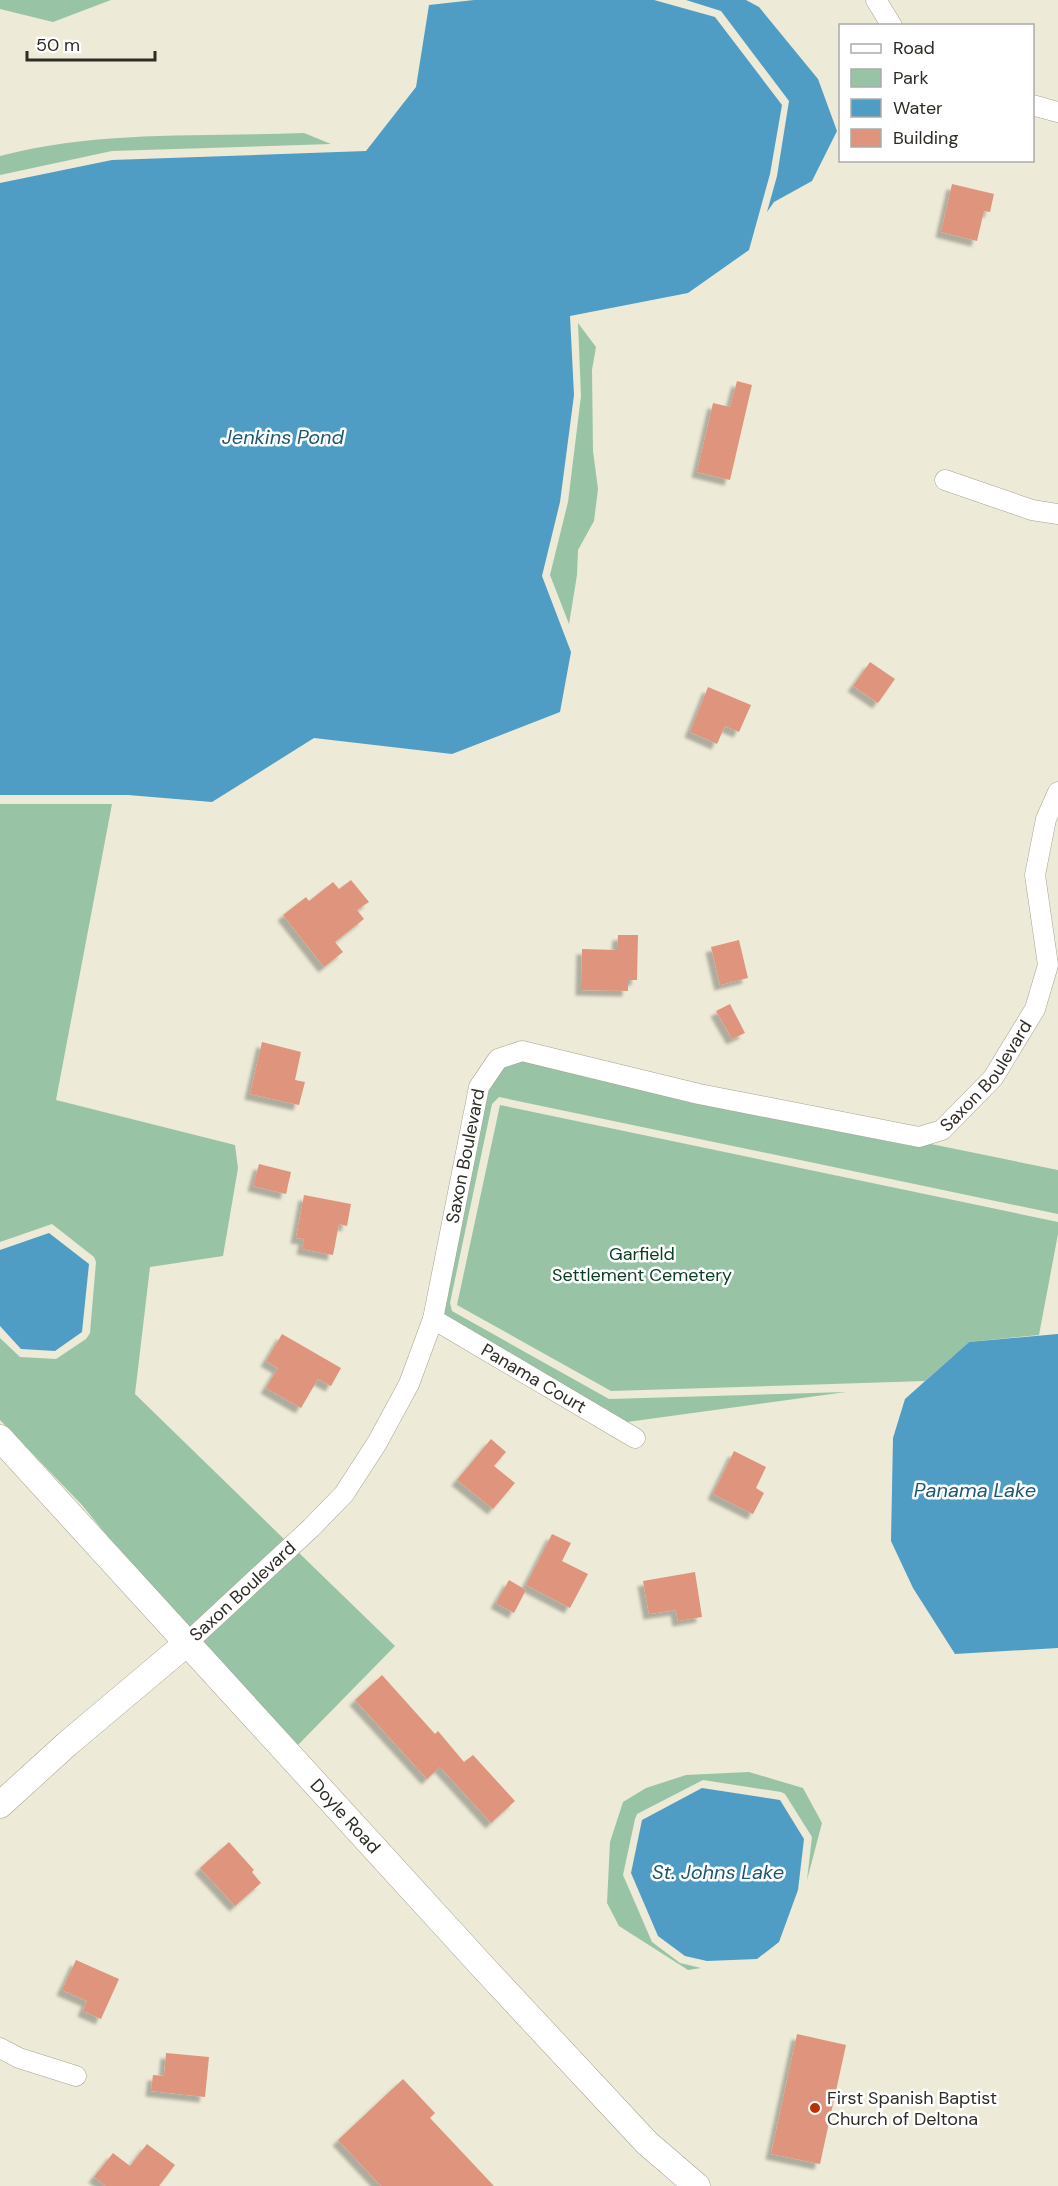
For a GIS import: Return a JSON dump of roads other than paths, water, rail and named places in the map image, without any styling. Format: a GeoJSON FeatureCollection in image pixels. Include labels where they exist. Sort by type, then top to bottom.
{"type":"FeatureCollection","features":[{"type":"Feature","properties":{"kind":"main road","name":"Doyle Road"},"geometry":{"type":"LineString","coordinates":[[0,1438],[647,2143],[697,2186]]}},
{"type":"Feature","properties":{"kind":"main road","name":"Saxon Boulevard"},"geometry":{"type":"LineString","coordinates":[[0,1805],[67,1744],[187,1643]]}},
{"type":"Feature","properties":{"kind":"street"},"geometry":{"type":"LineString","coordinates":[[876,0],[891,24]]}},
{"type":"Feature","properties":{"kind":"street"},"geometry":{"type":"LineString","coordinates":[[1034,106],[1058,112]]}},
{"type":"Feature","properties":{"kind":"street"},"geometry":{"type":"LineString","coordinates":[[945,480],[1032,510],[1058,514]]}},
{"type":"Feature","properties":{"kind":"street","name":"Saxon Boulevard"},"geometry":{"type":"LineString","coordinates":[[187,1643],[311,1528],[344,1494],[377,1443],[408,1384],[433,1319],[479,1087],[498,1059],[522,1051],[699,1094],[919,1137],[942,1130],[993,1078],[1035,1009],[1048,966],[1035,875],[1046,819],[1058,792]]}},
{"type":"Feature","properties":{"kind":"street","name":"Panama Court"},"geometry":{"type":"LineString","coordinates":[[433,1319],[635,1438]]}},
{"type":"Feature","properties":{"kind":"street"},"geometry":{"type":"LineString","coordinates":[[0,2048],[19,2058],[76,2076]]}},
{"type":"Feature","properties":{"kind":"water","name":"Jenkins Pond"},"geometry":{"type":"Polygon","coordinates":[[[474,0],[654,0],[715,17],[782,105],[770,174],[749,250],[688,293],[570,316],[574,395],[560,502],[542,576],[571,652],[560,712],[452,754],[314,738],[212,802],[128,795],[0,795],[0,183],[112,160],[366,151],[416,87],[429,5],[474,0]]]}},
{"type":"Feature","properties":{"kind":"water"},"geometry":{"type":"Polygon","coordinates":[[[686,0],[746,0],[759,7],[818,79],[837,131],[812,181],[774,202],[767,212],[777,176],[789,101],[721,11],[686,0]]]}},
{"type":"Feature","properties":{"kind":"water"},"geometry":{"type":"Polygon","coordinates":[[[49,1233],[89,1264],[82,1332],[55,1351],[21,1349],[0,1326],[0,1250],[49,1233]]]}},
{"type":"Feature","properties":{"kind":"water","name":"Panama Lake"},"geometry":{"type":"Polygon","coordinates":[[[1058,1334],[1058,1648],[955,1654],[913,1588],[891,1541],[893,1438],[905,1399],[969,1342],[1058,1334]]]}},
{"type":"Feature","properties":{"kind":"water","name":"St. Johns Lake"},"geometry":{"type":"Polygon","coordinates":[[[702,1788],[780,1800],[804,1839],[798,1890],[779,1942],[757,1959],[707,1961],[685,1956],[658,1936],[631,1873],[642,1820],[702,1788]]]}},
{"type":"Feature","properties":{"kind":"place","name":"First Spanish Baptist Church of Deltona"},"geometry":{"type":"Point","coordinates":[815,2108]}},
{"type":"Feature","properties":{"kind":"park label","name":"Garfield Settlement Cemetery"},"geometry":{"type":"Point","coordinates":[642,1264]}}]}
